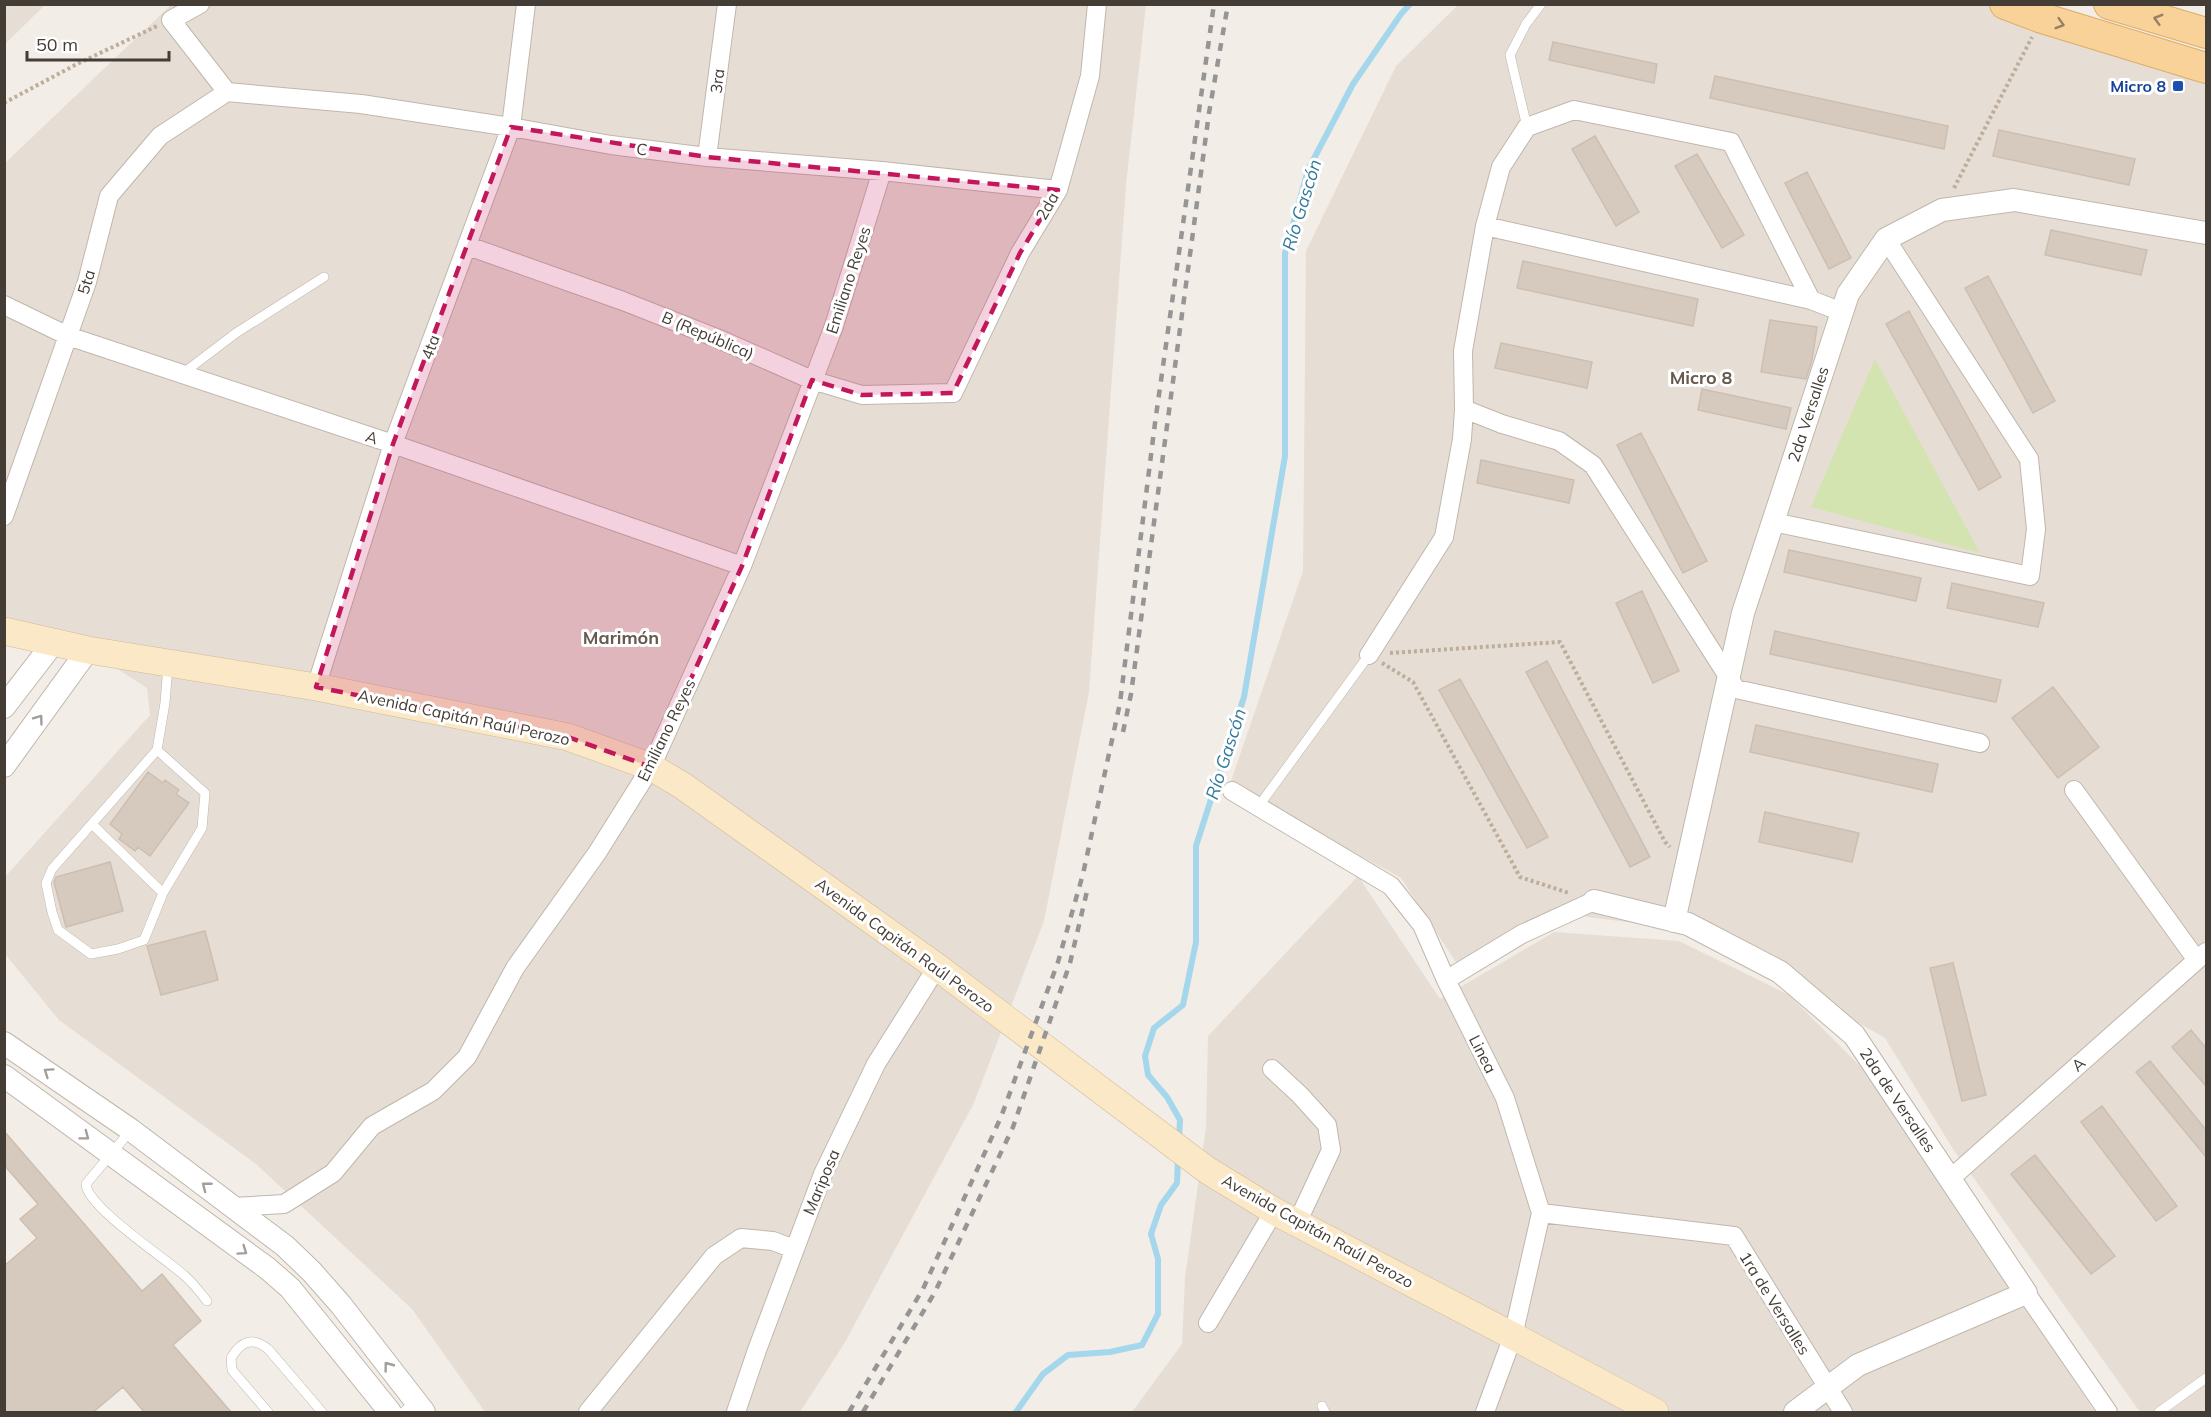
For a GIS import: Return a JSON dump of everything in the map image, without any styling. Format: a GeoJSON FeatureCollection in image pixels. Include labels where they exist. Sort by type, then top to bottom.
{"type":"FeatureCollection","features":[{"type":"Feature","properties":{"kind":"main road"},"geometry":{"type":"LineString","coordinates":[[2005,4],[2042,18],[2206,68]]}},
{"type":"Feature","properties":{"kind":"main road"},"geometry":{"type":"LineString","coordinates":[[2109,4],[2206,33]]}},
{"type":"Feature","properties":{"kind":"main road"},"geometry":{"type":"LineString","coordinates":[[4,632],[54,642]]}},
{"type":"Feature","properties":{"kind":"main road","name":"Avenida Capitán Raúl Perozo"},"geometry":{"type":"LineString","coordinates":[[54,642],[88,650],[316,687],[568,737],[651,767],[683,786],[937,967],[1207,1170],[1285,1217],[1655,1413]]}},
{"type":"Feature","properties":{"kind":"street"},"geometry":{"type":"LineString","coordinates":[[200,4],[171,20],[227,92]]}},
{"type":"Feature","properties":{"kind":"street","name":"4ta"},"geometry":{"type":"LineString","coordinates":[[316,687],[393,444],[511,127],[526,4]]}},
{"type":"Feature","properties":{"kind":"street","name":"3ra"},"geometry":{"type":"LineString","coordinates":[[707,157],[726,4]]}},
{"type":"Feature","properties":{"kind":"street","name":"2da"},"geometry":{"type":"LineString","coordinates":[[952,393],[1020,253],[1058,190],[1090,76],[1097,4]]}},
{"type":"Feature","properties":{"kind":"street","name":"C"},"geometry":{"type":"LineString","coordinates":[[227,92],[361,104],[611,145],[707,157],[882,171],[1058,190]]}},
{"type":"Feature","properties":{"kind":"street","name":"5ta"},"geometry":{"type":"LineString","coordinates":[[4,516],[87,282],[109,196],[160,136],[227,92]]}},
{"type":"Feature","properties":{"kind":"street"},"geometry":{"type":"LineString","coordinates":[[1369,655],[1444,537],[1461,439],[1464,409],[1463,351],[1485,226],[1501,167],[1527,127],[1574,110],[1731,142],[1811,300]]}},
{"type":"Feature","properties":{"kind":"street","name":"Emiliano Reyes"},"geometry":{"type":"LineString","coordinates":[[233,1207],[284,1204],[333,1173],[372,1126],[433,1091],[467,1057],[515,968],[597,853],[651,767],[742,566],[834,326],[882,171]]}},
{"type":"Feature","properties":{"kind":"street","name":"2da Versalles"},"geometry":{"type":"LineString","coordinates":[[1674,921],[1743,613],[1848,294],[1886,238],[1942,210],[2014,200],[2206,233]]}},
{"type":"Feature","properties":{"kind":"street"},"geometry":{"type":"LineString","coordinates":[[1485,226],[1811,300],[1842,312]]}},
{"type":"Feature","properties":{"kind":"street"},"geometry":{"type":"LineString","coordinates":[[1773,522],[2030,576],[2036,529],[2029,459],[1886,238]]}},
{"type":"Feature","properties":{"kind":"street","name":"B (República)"},"geometry":{"type":"LineString","coordinates":[[468,246],[623,301],[719,339],[812,380],[862,394],[952,393]]}},
{"type":"Feature","properties":{"kind":"street","name":"A"},"geometry":{"type":"LineString","coordinates":[[4,305],[68,336],[393,444],[742,566]]}},
{"type":"Feature","properties":{"kind":"street"},"geometry":{"type":"LineString","coordinates":[[1464,409],[1502,424],[1559,441],[1593,465],[1736,689],[1980,743]]}},
{"type":"Feature","properties":{"kind":"street"},"geometry":{"type":"LineString","coordinates":[[4,707],[54,642]]}},
{"type":"Feature","properties":{"kind":"street"},"geometry":{"type":"LineString","coordinates":[[4,766],[88,650]]}},
{"type":"Feature","properties":{"kind":"street"},"geometry":{"type":"LineString","coordinates":[[2074,790],[2201,956]]}},
{"type":"Feature","properties":{"kind":"street","name":"Linea"},"geometry":{"type":"LineString","coordinates":[[1233,791],[1391,886],[1422,925],[1446,980],[1505,1098],[1541,1213]]}},
{"type":"Feature","properties":{"kind":"street"},"geometry":{"type":"LineString","coordinates":[[1446,980],[1522,934],[1594,901]]}},
{"type":"Feature","properties":{"kind":"street","name":"2da de Versalles"},"geometry":{"type":"LineString","coordinates":[[1594,901],[1688,924],[1780,972],[1854,1035],[2108,1413]]}},
{"type":"Feature","properties":{"kind":"street","name":"A"},"geometry":{"type":"LineString","coordinates":[[1951,1178],[2201,956]]}},
{"type":"Feature","properties":{"kind":"street","name":"Mariposa"},"geometry":{"type":"LineString","coordinates":[[736,1413],[823,1174],[876,1064],[937,967]]}},
{"type":"Feature","properties":{"kind":"street"},"geometry":{"type":"LineString","coordinates":[[4,1042],[131,1130],[285,1246],[341,1305],[414,1409]]}},
{"type":"Feature","properties":{"kind":"street"},"geometry":{"type":"LineString","coordinates":[[1208,1323],[1331,1150],[1328,1125],[1272,1069]]}},
{"type":"Feature","properties":{"kind":"street"},"geometry":{"type":"LineString","coordinates":[[4,1076],[267,1268],[290,1288],[390,1413]]}},
{"type":"Feature","properties":{"kind":"street"},"geometry":{"type":"LineString","coordinates":[[1485,1413],[1513,1336],[1541,1213]]}},
{"type":"Feature","properties":{"kind":"street","name":"1ra de Versalles"},"geometry":{"type":"LineString","coordinates":[[1541,1213],[1734,1236],[1843,1413]]}},
{"type":"Feature","properties":{"kind":"street"},"geometry":{"type":"LineString","coordinates":[[588,1413],[714,1256],[741,1238],[773,1241],[794,1249]]}},
{"type":"Feature","properties":{"kind":"street"},"geometry":{"type":"LineString","coordinates":[[1795,1413],[1858,1365],[2026,1293]]}},
{"type":"Feature","properties":{"kind":"lane"},"geometry":{"type":"LineString","coordinates":[[1527,127],[1510,55],[1526,24],[1541,4]]}},
{"type":"Feature","properties":{"kind":"lane"},"geometry":{"type":"LineString","coordinates":[[182,374],[236,333],[324,277]]}},
{"type":"Feature","properties":{"kind":"lane"},"geometry":{"type":"LineString","coordinates":[[1258,807],[1369,655]]}},
{"type":"Feature","properties":{"kind":"lane"},"geometry":{"type":"LineString","coordinates":[[157,750],[205,793],[202,828],[163,893],[144,940],[91,954],[58,930],[46,883],[52,868],[93,825],[157,750],[165,703],[168,663]]}},
{"type":"Feature","properties":{"kind":"lane"},"geometry":{"type":"LineString","coordinates":[[93,825],[163,893]]}},
{"type":"Feature","properties":{"kind":"lane"},"geometry":{"type":"LineString","coordinates":[[131,1130],[86,1184],[87,1192],[99,1207],[187,1278],[207,1301]]}},
{"type":"Feature","properties":{"kind":"lane"},"geometry":{"type":"LineString","coordinates":[[268,1413],[232,1370],[231,1358],[235,1350],[242,1344],[252,1341],[261,1343],[269,1350],[322,1413]]}},
{"type":"Feature","properties":{"kind":"lane"},"geometry":{"type":"LineString","coordinates":[[2159,1413],[2206,1377]]}},
{"type":"Feature","properties":{"kind":"path"},"geometry":{"type":"LineString","coordinates":[[1942,210],[2042,18]]}},
{"type":"Feature","properties":{"kind":"path"},"geometry":{"type":"LineString","coordinates":[[4,103],[77,64],[171,20]]}},
{"type":"Feature","properties":{"kind":"path"},"geometry":{"type":"LineString","coordinates":[[1369,655],[1560,642],[1665,842],[1687,864]]}},
{"type":"Feature","properties":{"kind":"path"},"geometry":{"type":"LineString","coordinates":[[1369,655],[1413,682],[1520,877],[1594,901]]}},
{"type":"Feature","properties":{"kind":"highlighted area"},"geometry":{"type":"Polygon","coordinates":[[[511,127],[707,157],[1058,190],[1020,253],[953,393],[862,395],[812,380],[742,566],[651,767],[568,737],[316,687],[393,444],[511,127]]]}},
{"type":"Feature","properties":{"kind":"shaded area"},"geometry":{"type":"Polygon","coordinates":[[[5,4],[45,4],[45,5],[5,44],[5,4]]]}},
{"type":"Feature","properties":{"kind":"shaded area"},"geometry":{"type":"Polygon","coordinates":[[[171,5],[1146,5],[1126,185],[1089,692],[1044,921],[973,1105],[844,1344],[800,1412],[485,1412],[412,1309],[256,1164],[59,1020],[5,954],[5,877],[150,715],[147,688],[88,650],[5,630],[5,163],[171,5]]]}},
{"type":"Feature","properties":{"kind":"shaded area"},"geometry":{"type":"Polygon","coordinates":[[[1458,5],[1987,5],[2206,79],[2206,1412],[2140,1412],[1953,1149],[1885,1038],[1697,931],[1549,912],[1459,967],[1401,878],[1230,784],[1303,571],[1306,251],[1396,66],[1458,5]]]}},
{"type":"Feature","properties":{"kind":"shaded area"},"geometry":{"type":"Polygon","coordinates":[[[1358,876],[1440,999],[1554,932],[1679,941],[1789,995],[1880,1086],[2095,1412],[1132,1412],[1182,1344],[1185,1278],[1206,1127],[1208,1036],[1358,876]]]}},
{"type":"Feature","properties":{"kind":"green space"},"geometry":{"type":"Polygon","coordinates":[[[1875,359],[1980,553],[1811,507],[1875,359]]]}},
{"type":"Feature","properties":{"kind":"building"},"geometry":{"type":"Polygon","coordinates":[[[1553,42],[1657,64],[1654,83],[1549,60],[1553,42]]]}},
{"type":"Feature","properties":{"kind":"building"},"geometry":{"type":"Polygon","coordinates":[[[1715,76],[1948,126],[1944,149],[1710,98],[1715,76]]]}},
{"type":"Feature","properties":{"kind":"building"},"geometry":{"type":"Polygon","coordinates":[[[1999,130],[2135,159],[2129,185],[1993,156],[1999,130]]]}},
{"type":"Feature","properties":{"kind":"building"},"geometry":{"type":"Polygon","coordinates":[[[1595,136],[1639,212],[1616,226],[1572,149],[1595,136]]]}},
{"type":"Feature","properties":{"kind":"building"},"geometry":{"type":"Polygon","coordinates":[[[1697,154],[1744,235],[1722,248],[1675,166],[1697,154]]]}},
{"type":"Feature","properties":{"kind":"building"},"geometry":{"type":"Polygon","coordinates":[[[1807,172],[1851,258],[1829,269],[1785,183],[1807,172]]]}},
{"type":"Feature","properties":{"kind":"building"},"geometry":{"type":"Polygon","coordinates":[[[2051,230],[2147,250],[2141,275],[2045,255],[2051,230]]]}},
{"type":"Feature","properties":{"kind":"building"},"geometry":{"type":"Polygon","coordinates":[[[1523,261],[1698,299],[1693,326],[1517,288],[1523,261]]]}},
{"type":"Feature","properties":{"kind":"building"},"geometry":{"type":"Polygon","coordinates":[[[1988,276],[2055,401],[2033,413],[1965,288],[1988,276]]]}},
{"type":"Feature","properties":{"kind":"building"},"geometry":{"type":"Polygon","coordinates":[[[1909,311],[2001,477],[1979,490],[1886,324],[1909,311]]]}},
{"type":"Feature","properties":{"kind":"building"},"geometry":{"type":"Polygon","coordinates":[[[1770,320],[1817,327],[1812,360],[1806,379],[1761,372],[1770,320]]]}},
{"type":"Feature","properties":{"kind":"building"},"geometry":{"type":"Polygon","coordinates":[[[1501,343],[1592,362],[1587,388],[1495,368],[1501,343]]]}},
{"type":"Feature","properties":{"kind":"building"},"geometry":{"type":"Polygon","coordinates":[[[1702,389],[1791,408],[1786,429],[1698,410],[1702,389]]]}},
{"type":"Feature","properties":{"kind":"building"},"geometry":{"type":"Polygon","coordinates":[[[1641,433],[1707,561],[1683,573],[1617,445],[1641,433]]]}},
{"type":"Feature","properties":{"kind":"building"},"geometry":{"type":"Polygon","coordinates":[[[1481,460],[1574,480],[1569,503],[1477,483],[1481,460]]]}},
{"type":"Feature","properties":{"kind":"building"},"geometry":{"type":"Polygon","coordinates":[[[1789,550],[1921,578],[1916,601],[1784,572],[1789,550]]]}},
{"type":"Feature","properties":{"kind":"building"},"geometry":{"type":"Polygon","coordinates":[[[1952,583],[2044,603],[2038,627],[1947,608],[1952,583]]]}},
{"type":"Feature","properties":{"kind":"building"},"geometry":{"type":"Polygon","coordinates":[[[1642,591],[1679,671],[1653,683],[1616,603],[1642,591]]]}},
{"type":"Feature","properties":{"kind":"building"},"geometry":{"type":"Polygon","coordinates":[[[1775,631],[2001,680],[1996,702],[1770,654],[1775,631]]]}},
{"type":"Feature","properties":{"kind":"building"},"geometry":{"type":"Polygon","coordinates":[[[1547,661],[1650,857],[1630,867],[1526,672],[1547,661]]]}},
{"type":"Feature","properties":{"kind":"building"},"geometry":{"type":"Polygon","coordinates":[[[1460,679],[1548,837],[1527,848],[1439,690],[1460,679]]]}},
{"type":"Feature","properties":{"kind":"building"},"geometry":{"type":"Polygon","coordinates":[[[2053,687],[2099,747],[2058,778],[2012,718],[2053,687]]]}},
{"type":"Feature","properties":{"kind":"building"},"geometry":{"type":"Polygon","coordinates":[[[1756,725],[1938,764],[1932,792],[1750,752],[1756,725]]]}},
{"type":"Feature","properties":{"kind":"building"},"geometry":{"type":"Polygon","coordinates":[[[148,772],[163,783],[165,780],[179,790],[176,794],[189,803],[150,856],[138,847],[135,851],[119,839],[122,834],[110,824],[148,772]]]}},
{"type":"Feature","properties":{"kind":"building"},"geometry":{"type":"Polygon","coordinates":[[[1765,812],[1859,833],[1852,862],[1759,842],[1765,812]]]}},
{"type":"Feature","properties":{"kind":"building"},"geometry":{"type":"Polygon","coordinates":[[[110,862],[123,911],[66,927],[54,882],[56,877],[110,862]]]}},
{"type":"Feature","properties":{"kind":"building"},"geometry":{"type":"Polygon","coordinates":[[[205,931],[218,980],[161,995],[147,946],[205,931]]]}},
{"type":"Feature","properties":{"kind":"building"},"geometry":{"type":"Polygon","coordinates":[[[1953,963],[1986,1095],[1962,1101],[1930,968],[1953,963]]]}},
{"type":"Feature","properties":{"kind":"building"},"geometry":{"type":"Polygon","coordinates":[[[2191,1030],[2206,1048],[2206,1086],[2172,1047],[2191,1030]]]}},
{"type":"Feature","properties":{"kind":"building"},"geometry":{"type":"Polygon","coordinates":[[[2150,1061],[2206,1130],[2206,1157],[2136,1072],[2150,1061]]]}},
{"type":"Feature","properties":{"kind":"building"},"geometry":{"type":"Polygon","coordinates":[[[2102,1106],[2177,1206],[2156,1221],[2081,1122],[2102,1106]]]}},
{"type":"Feature","properties":{"kind":"building"},"geometry":{"type":"Polygon","coordinates":[[[4,1131],[142,1291],[162,1274],[201,1321],[173,1345],[232,1413],[145,1413],[123,1387],[92,1413],[4,1413],[4,1266],[37,1238],[20,1219],[38,1204],[4,1165],[4,1131]]]}},
{"type":"Feature","properties":{"kind":"building"},"geometry":{"type":"Polygon","coordinates":[[[2035,1155],[2115,1256],[2091,1274],[2011,1174],[2035,1155]]]}},
{"type":"Feature","properties":{"kind":"waterway","name":"Río Gascón"},"geometry":{"type":"LineString","coordinates":[[1179,1138],[1180,1120],[1167,1097],[1148,1075],[1145,1056],[1154,1028],[1183,1005],[1196,942],[1196,846],[1244,697],[1285,456],[1285,253],[1308,170],[1353,84],[1410,4]]}},
{"type":"Feature","properties":{"kind":"waterway","name":"Río Gascón"},"geometry":{"type":"LineString","coordinates":[[1016,1412],[1043,1374],[1068,1355],[1110,1352],[1142,1345],[1158,1314],[1158,1259],[1151,1234],[1161,1205],[1177,1183],[1178,1158]]}},
{"type":"Feature","properties":{"kind":"railway"},"geometry":{"type":"LineString","coordinates":[[849,1412],[923,1289],[1001,1117],[1058,962],[1083,874],[1120,703],[1155,423],[1214,4]]}},
{"type":"Feature","properties":{"kind":"railway"},"geometry":{"type":"LineString","coordinates":[[1123,732],[1131,694],[1209,113],[1228,4]]}},
{"type":"Feature","properties":{"kind":"railway"},"geometry":{"type":"LineString","coordinates":[[863,1412],[935,1292],[1013,1127],[1070,963],[1088,887]]}},
{"type":"Feature","properties":{"kind":"place","name":"Micro 8"},"geometry":{"type":"Point","coordinates":[2178,86]}},
{"type":"Feature","properties":{"kind":"district","name":"Micro 8"},"geometry":{"type":"Point","coordinates":[1701,378]}},
{"type":"Feature","properties":{"kind":"district","name":"Marimón"},"geometry":{"type":"Point","coordinates":[621,638]}}]}
